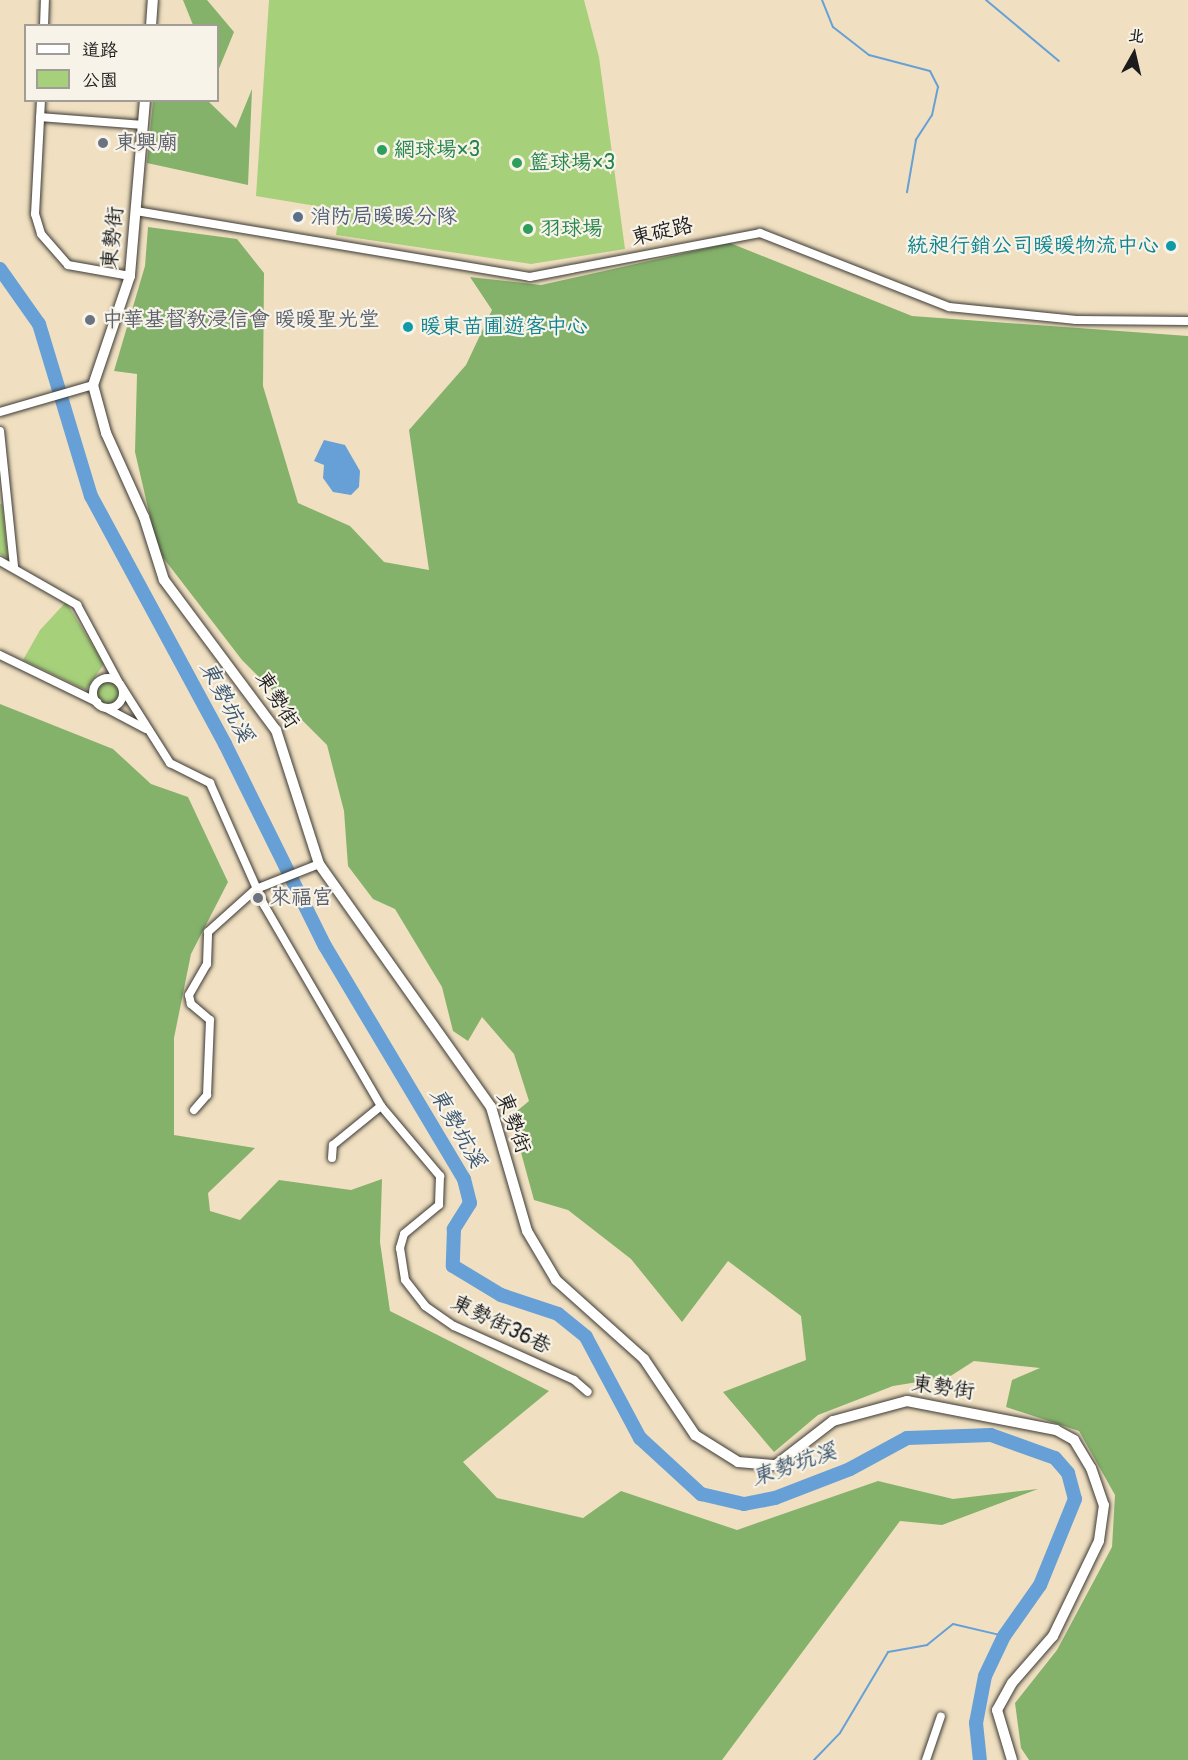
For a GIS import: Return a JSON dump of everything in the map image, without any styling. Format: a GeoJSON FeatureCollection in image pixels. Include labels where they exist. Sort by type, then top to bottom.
{"type":"FeatureCollection","features":[{"type":"Feature","properties":{"kind":"main road"},"geometry":{"type":"LineString","coordinates":[[151,24],[153,0]]}},
{"type":"Feature","properties":{"kind":"main road","name":"東勢街"},"geometry":{"type":"LineString","coordinates":[[145,102],[130,276],[88,386],[106,433],[144,517],[164,580],[276,730],[319,864],[491,1107],[527,1231],[556,1280],[644,1359],[695,1435],[738,1462],[776,1465],[833,1421],[907,1401],[1020,1420],[1074,1440],[1099,1490],[1103,1524],[1069,1608],[997,1710],[1012,1760]]}},
{"type":"Feature","properties":{"kind":"street"},"geometry":{"type":"LineString","coordinates":[[44,24],[45,0]]}},
{"type":"Feature","properties":{"kind":"street"},"geometry":{"type":"LineString","coordinates":[[41,102],[34,214],[41,234],[68,265],[130,276]]}},
{"type":"Feature","properties":{"kind":"street"},"geometry":{"type":"LineString","coordinates":[[40,117],[142,125]]}},
{"type":"Feature","properties":{"kind":"street","name":"東碇路"},"geometry":{"type":"LineString","coordinates":[[136,211],[530,277],[760,233],[949,307],[1096,321],[1188,321]]}},
{"type":"Feature","properties":{"kind":"street"},"geometry":{"type":"LineString","coordinates":[[0,412],[88,386]]}},
{"type":"Feature","properties":{"kind":"street"},"geometry":{"type":"LineString","coordinates":[[0,430],[3,500],[14,567]]}},
{"type":"Feature","properties":{"kind":"street"},"geometry":{"type":"LineString","coordinates":[[0,561],[14,567],[76,605],[123,689],[119,703],[105,707]]}},
{"type":"Feature","properties":{"kind":"street"},"geometry":{"type":"LineString","coordinates":[[0,655],[97,702],[147,730]]}},
{"type":"Feature","properties":{"kind":"street"},"geometry":{"type":"LineString","coordinates":[[97,702],[96,684],[104,678],[118,681]]}},
{"type":"Feature","properties":{"kind":"street","name":"東勢街36巷"},"geometry":{"type":"LineString","coordinates":[[123,689],[170,763],[210,783],[256,889],[381,1106],[434,1165],[444,1188],[439,1205],[404,1234],[399,1248],[405,1280],[425,1306],[454,1326],[574,1380],[588,1392]]}},
{"type":"Feature","properties":{"kind":"street"},"geometry":{"type":"LineString","coordinates":[[194,1110],[207,1095],[210,1020],[191,1004],[189,996],[207,964],[208,932],[256,889],[319,864]]}},
{"type":"Feature","properties":{"kind":"street"},"geometry":{"type":"LineString","coordinates":[[332,1158],[333,1145],[381,1106]]}},
{"type":"Feature","properties":{"kind":"street"},"geometry":{"type":"LineString","coordinates":[[926,1760],[941,1716]]}},
{"type":"Feature","properties":{"kind":"green space"},"geometry":{"type":"Polygon","coordinates":[[[183,0],[207,0],[234,32],[219,69],[219,24],[193,24],[183,0]]]}},
{"type":"Feature","properties":{"kind":"green space"},"geometry":{"type":"Polygon","coordinates":[[[269,0],[584,0],[599,57],[625,249],[531,264],[336,235],[340,210],[256,196],[269,0]]]}},
{"type":"Feature","properties":{"kind":"green space"},"geometry":{"type":"Polygon","coordinates":[[[252,89],[248,185],[147,163],[153,102],[209,102],[236,128],[252,89]]]}},
{"type":"Feature","properties":{"kind":"green space"},"geometry":{"type":"Polygon","coordinates":[[[148,227],[237,239],[264,273],[263,386],[298,503],[350,526],[384,562],[429,570],[409,430],[466,365],[492,310],[470,277],[541,285],[730,243],[912,316],[1188,336],[1188,1760],[1029,1760],[1021,1748],[1015,1703],[1057,1650],[1112,1547],[1115,1495],[1079,1431],[1006,1407],[1012,1380],[1040,1368],[974,1361],[949,1377],[893,1386],[818,1415],[774,1452],[723,1392],[806,1360],[801,1316],[728,1261],[682,1322],[631,1259],[568,1210],[534,1200],[511,1116],[529,1101],[514,1054],[482,1017],[468,1041],[453,1031],[442,987],[395,909],[373,899],[348,866],[344,811],[327,745],[242,660],[158,551],[135,452],[137,374],[114,371],[145,266],[148,227]]]}},
{"type":"Feature","properties":{"kind":"green space"},"geometry":{"type":"Polygon","coordinates":[[[0,504],[2,504],[8,558],[0,554],[0,504]]]}},
{"type":"Feature","properties":{"kind":"green space"},"geometry":{"type":"Polygon","coordinates":[[[66,602],[104,664],[86,690],[23,660],[40,630],[66,602]]]}},
{"type":"Feature","properties":{"kind":"green space"},"geometry":{"type":"Polygon","coordinates":[[[108,682],[116,685],[119,693],[116,701],[108,704],[100,701],[97,693],[100,685],[108,682]]]}},
{"type":"Feature","properties":{"kind":"green space"},"geometry":{"type":"Polygon","coordinates":[[[0,704],[113,749],[151,784],[188,797],[228,882],[191,954],[174,1038],[174,1135],[255,1148],[208,1193],[210,1211],[240,1220],[279,1180],[351,1190],[382,1179],[380,1242],[390,1311],[549,1391],[463,1462],[497,1498],[583,1518],[621,1491],[737,1530],[878,1481],[953,1499],[1038,1489],[942,1525],[900,1521],[722,1760],[0,1760],[0,704]]]}},
{"type":"Feature","properties":{"kind":"water"},"geometry":{"type":"Polygon","coordinates":[[[324,440],[345,445],[360,471],[359,487],[351,495],[333,492],[323,478],[324,465],[314,461],[324,440]]]}},
{"type":"Feature","properties":{"kind":"waterway"},"geometry":{"type":"LineString","coordinates":[[822,0],[833,27],[869,55],[930,71],[938,87],[932,115],[916,140],[907,192]]}},
{"type":"Feature","properties":{"kind":"waterway"},"geometry":{"type":"LineString","coordinates":[[986,0],[1059,61]]}},
{"type":"Feature","properties":{"kind":"waterway","name":"東勢坑溪"},"geometry":{"type":"LineString","coordinates":[[0,269],[39,324],[91,496],[225,744],[325,946],[464,1179],[470,1203],[454,1229],[453,1266],[501,1295],[558,1314],[586,1337],[640,1438],[701,1494],[744,1504],[775,1498],[850,1469],[907,1438],[991,1435],[1055,1458],[1068,1473],[1075,1499],[1040,1585],[1004,1636],[985,1676],[976,1723],[980,1760]]}},
{"type":"Feature","properties":{"kind":"waterway"},"geometry":{"type":"LineString","coordinates":[[814,1760],[840,1733],[888,1652],[927,1645],[953,1624],[1004,1636]]}},
{"type":"Feature","properties":{"kind":"place","name":"東興廟"},"geometry":{"type":"Point","coordinates":[103,143]}},
{"type":"Feature","properties":{"kind":"place","name":"網球場×3"},"geometry":{"type":"Point","coordinates":[382,150]}},
{"type":"Feature","properties":{"kind":"place","name":"籃球場×3"},"geometry":{"type":"Point","coordinates":[517,163]}},
{"type":"Feature","properties":{"kind":"place","name":"消防局暖暖分隊"},"geometry":{"type":"Point","coordinates":[298,217]}},
{"type":"Feature","properties":{"kind":"place","name":"羽球場"},"geometry":{"type":"Point","coordinates":[528,229]}},
{"type":"Feature","properties":{"kind":"place","name":"統昶行銷公司暖暖物流中心"},"geometry":{"type":"Point","coordinates":[1171,246]}},
{"type":"Feature","properties":{"kind":"place","name":"中華基督教浸信會 暖暖聖光堂"},"geometry":{"type":"Point","coordinates":[90,320]}},
{"type":"Feature","properties":{"kind":"place","name":"暖東苗圃遊客中心"},"geometry":{"type":"Point","coordinates":[408,327]}},
{"type":"Feature","properties":{"kind":"place","name":"來福宮"},"geometry":{"type":"Point","coordinates":[258,898]}}]}
